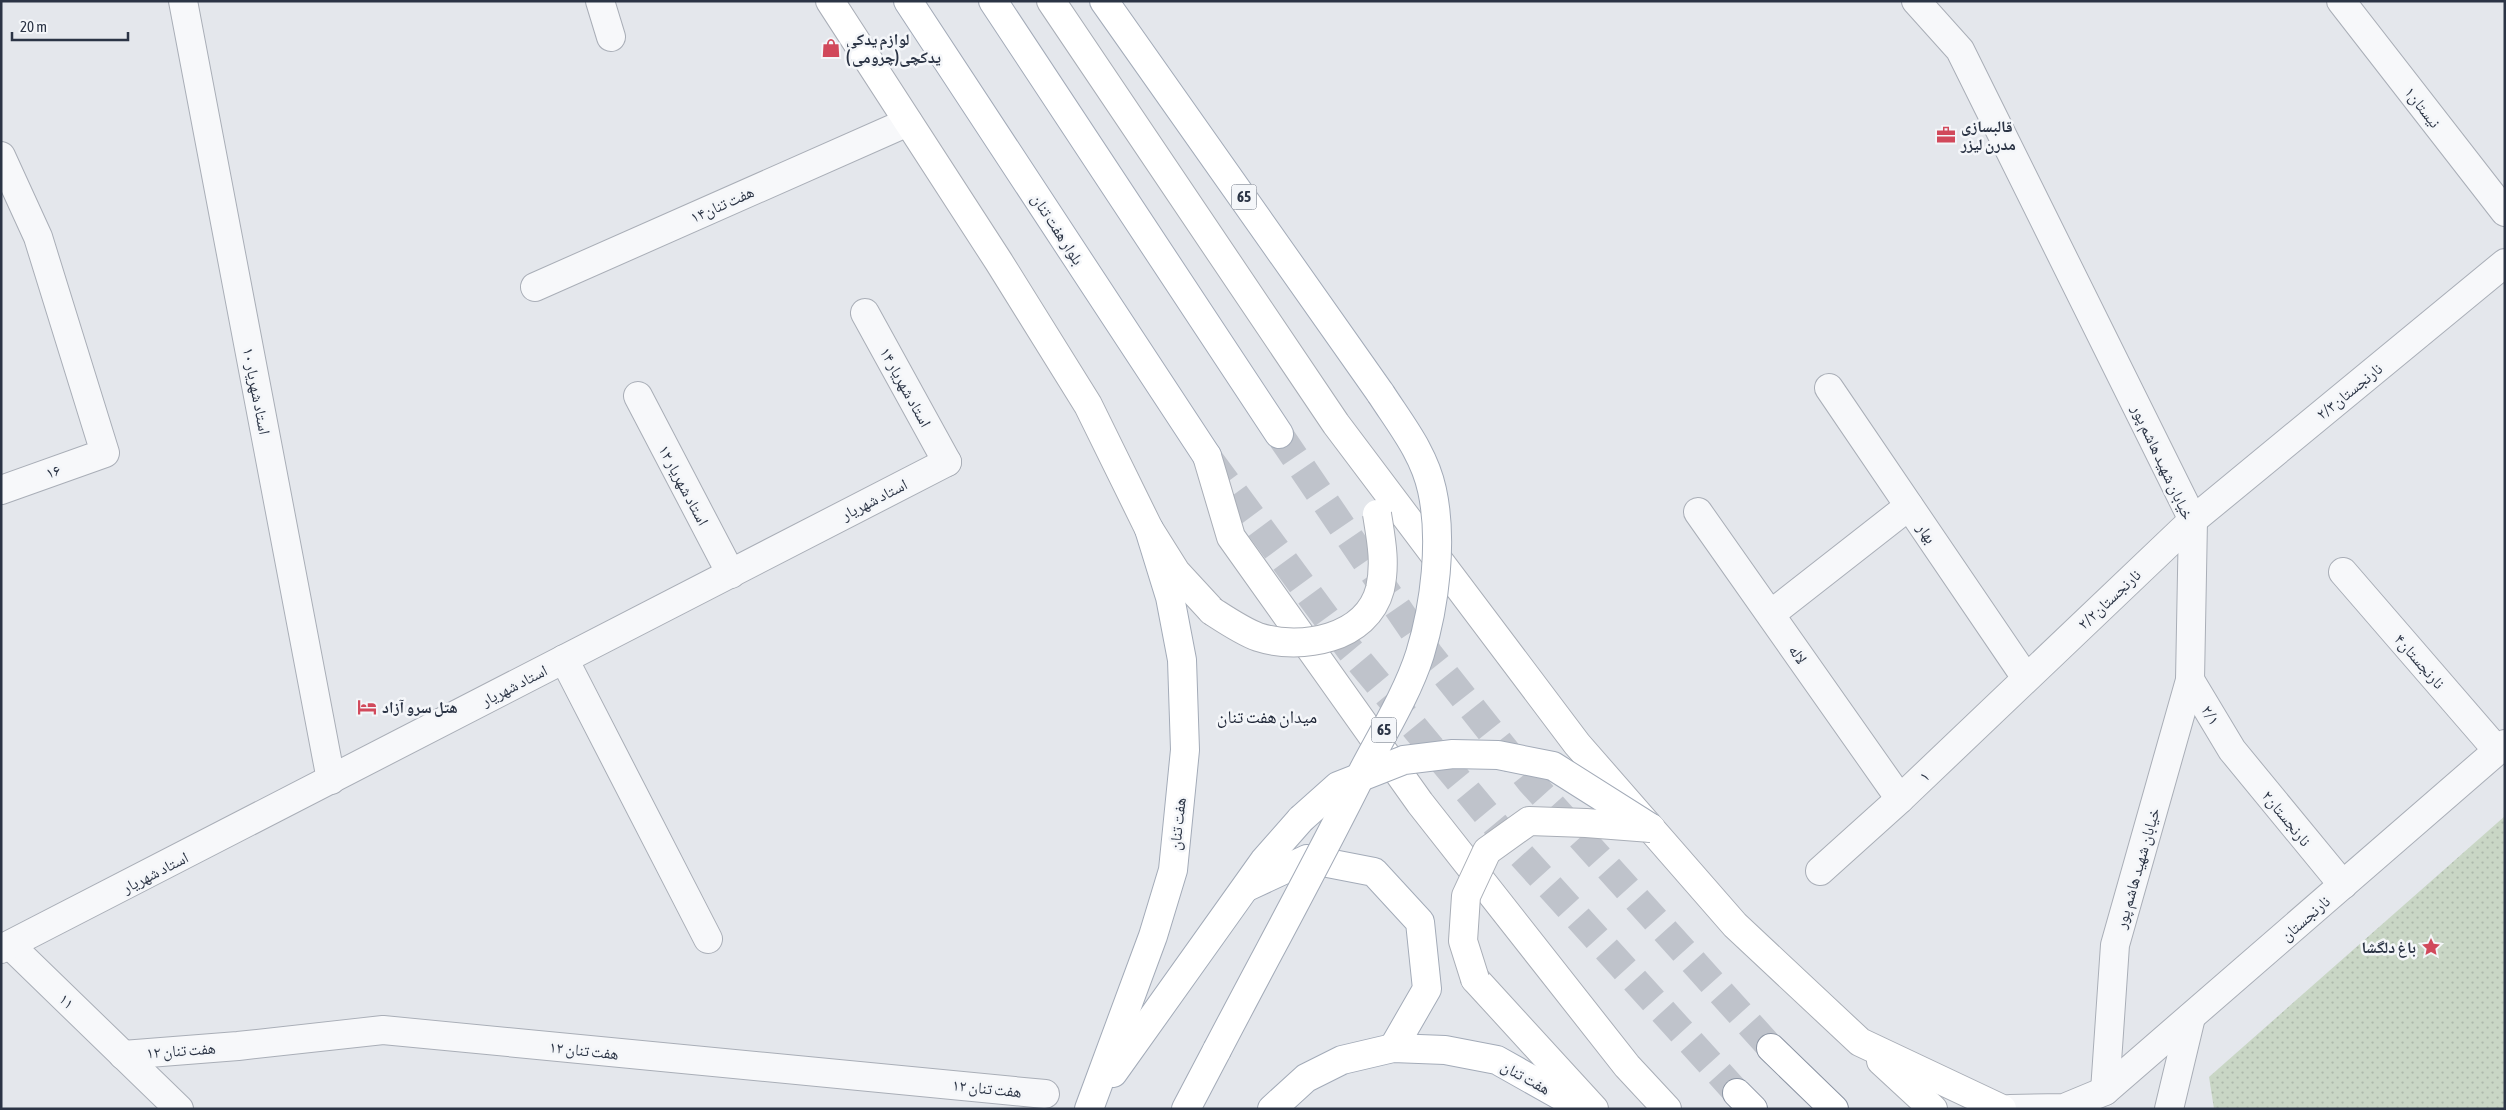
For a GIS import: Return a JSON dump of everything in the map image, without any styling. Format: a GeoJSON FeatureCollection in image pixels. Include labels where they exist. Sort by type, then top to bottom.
{"type":"FeatureCollection","features":[{"type":"Feature","properties":{"kind":"main road"},"geometry":{"type":"LineString","coordinates":[[830,1],[999,262],[1088,406],[1149,529],[1176,572],[1212,611],[1259,637],[1290,641],[1324,640],[1349,630],[1369,610],[1380,590],[1384,558],[1377,514],[1370,491],[1336,424]]}},
{"type":"Feature","properties":{"kind":"main road","name":"بلوار هفت تنان"},"geometry":{"type":"LineString","coordinates":[[908,1],[1207,456],[1231,537],[1420,803],[1627,1066],[1666,1109]]}},
{"type":"Feature","properties":{"kind":"main road"},"geometry":{"type":"LineString","coordinates":[[993,1],[1279,434]]}},
{"type":"Feature","properties":{"kind":"main road"},"geometry":{"type":"LineString","coordinates":[[1051,1],[1336,424],[1577,744],[1735,925],[1933,1109]]}},
{"type":"Feature","properties":{"kind":"main road","name":"65"},"geometry":{"type":"LineString","coordinates":[[1104,1],[1381,394],[1421,454],[1432,490],[1436,524],[1435,580],[1428,624],[1420,656],[1346,805],[1186,1109]]}},
{"type":"Feature","properties":{"kind":"main road","name":"هفت تنان"},"geometry":{"type":"LineString","coordinates":[[1091,1105],[1152,936],[1173,870],[1185,750],[1182,660],[1170,597],[1149,529]]}},
{"type":"Feature","properties":{"kind":"main road"},"geometry":{"type":"LineString","coordinates":[[1091,1105],[1264,861],[1301,819],[1338,786],[1404,760],[1453,754],[1498,755],[1553,766],[1650,828]]}},
{"type":"Feature","properties":{"kind":"main road"},"geometry":{"type":"LineString","coordinates":[[1594,1109],[1475,979],[1464,941],[1466,896],[1487,851],[1529,821],[1650,828]]}},
{"type":"Feature","properties":{"kind":"main road"},"geometry":{"type":"LineString","coordinates":[[1246,888],[1308,859],[1374,872],[1394,893],[1420,922],[1427,989],[1392,1048]]}},
{"type":"Feature","properties":{"kind":"main road"},"geometry":{"type":"LineString","coordinates":[[1860,1042],[2002,1109]]}},
{"type":"Feature","properties":{"kind":"main road","name":"هفت تنان"},"geometry":{"type":"LineString","coordinates":[[1272,1109],[1314,1074],[1342,1060],[1392,1048],[1446,1050],[1497,1060],[1584,1109]]}},
{"type":"Feature","properties":{"kind":"main road"},"geometry":{"type":"LineString","coordinates":[[1771,1048],[1834,1109]]}},
{"type":"Feature","properties":{"kind":"street","name":"استاد شهریار ۱۰"},"geometry":{"type":"LineString","coordinates":[[183,1],[331,780]]}},
{"type":"Feature","properties":{"kind":"street"},"geometry":{"type":"LineString","coordinates":[[600,1],[611,37]]}},
{"type":"Feature","properties":{"kind":"street","name":"خیابان شهید هاشم پور"},"geometry":{"type":"LineString","coordinates":[[1916,1],[1960,50],[2193,520],[2190,680],[2115,945],[2104,1091]]}},
{"type":"Feature","properties":{"kind":"street","name":"۱نیستان"},"geometry":{"type":"LineString","coordinates":[[2341,1],[2505,212]]}},
{"type":"Feature","properties":{"kind":"street","name":"هفت تنان۱۴"},"geometry":{"type":"LineString","coordinates":[[535,287],[908,122]]}},
{"type":"Feature","properties":{"kind":"street","name":"۱۶"},"geometry":{"type":"LineString","coordinates":[[1,156],[38,236],[105,452],[1,490]]}},
{"type":"Feature","properties":{"kind":"street","name":"۲/۳نارنجستان"},"geometry":{"type":"LineString","coordinates":[[2193,520],[2505,263]]}},
{"type":"Feature","properties":{"kind":"street","name":"استاد شهریار ۱۴"},"geometry":{"type":"LineString","coordinates":[[865,313],[948,462]]}},
{"type":"Feature","properties":{"kind":"street","name":"بهار"},"geometry":{"type":"LineString","coordinates":[[1828,388],[2026,678]]}},
{"type":"Feature","properties":{"kind":"street","name":"استاد شهریار ۱۲"},"geometry":{"type":"LineString","coordinates":[[638,396],[731,574]]}},
{"type":"Feature","properties":{"kind":"street","name":"استاد شهریار"},"geometry":{"type":"LineString","coordinates":[[6,948],[948,462]]}},
{"type":"Feature","properties":{"kind":"street"},"geometry":{"type":"LineString","coordinates":[[1770,614],[1909,506]]}},
{"type":"Feature","properties":{"kind":"street","name":"لاله ‍"},"geometry":{"type":"LineString","coordinates":[[1698,512],[1900,799]]}},
{"type":"Feature","properties":{"kind":"street","name":"۲/۲نارنجستان"},"geometry":{"type":"LineString","coordinates":[[2026,678],[2193,520]]}},
{"type":"Feature","properties":{"kind":"street","name":"۴نارنجستان"},"geometry":{"type":"LineString","coordinates":[[2343,572],[2501,747]]}},
{"type":"Feature","properties":{"kind":"street"},"geometry":{"type":"LineString","coordinates":[[564,660],[708,939]]}},
{"type":"Feature","properties":{"kind":"street","name":"۱"},"geometry":{"type":"LineString","coordinates":[[1820,871],[1900,799],[2026,678]]}},
{"type":"Feature","properties":{"kind":"street","name":"۲/۱"},"geometry":{"type":"LineString","coordinates":[[2190,680],[2232,750]]}},
{"type":"Feature","properties":{"kind":"street","name":"نارنجستان"},"geometry":{"type":"LineString","coordinates":[[2010,1109],[2064,1108],[2104,1091],[2501,747]]}},
{"type":"Feature","properties":{"kind":"street","name":"۲نارنجستان"},"geometry":{"type":"LineString","coordinates":[[2232,750],[2343,885]]}},
{"type":"Feature","properties":{"kind":"street","name":"۱۱"},"geometry":{"type":"LineString","coordinates":[[6,948],[179,1109]]}},
{"type":"Feature","properties":{"kind":"street"},"geometry":{"type":"LineString","coordinates":[[2169,1109],[2191,1017]]}},
{"type":"Feature","properties":{"kind":"street","name":"هفت تنان ۱۲"},"geometry":{"type":"LineString","coordinates":[[123,1055],[238,1046],[383,1030],[1045,1094]]}},
{"type":"Feature","properties":{"kind":"green space","name":"باغ دلگشا"},"geometry":{"type":"Polygon","coordinates":[[[2505,816],[2505,1109],[2214,1109],[2209,1077],[2505,816]]]}},
{"type":"Feature","properties":{"kind":"tunnel"},"geometry":{"type":"LineString","coordinates":[[1279,434],[1429,654],[1530,781],[1771,1048]]}},
{"type":"Feature","properties":{"kind":"tunnel"},"geometry":{"type":"LineString","coordinates":[[1210,460],[1350,650],[1514,847],[1737,1093]]}},
{"type":"Feature","properties":{"kind":"place","name":"لوازم یدکی یدکچی(چرومی )"},"geometry":{"type":"Point","coordinates":[831,48]}},
{"type":"Feature","properties":{"kind":"place","name":"قالبسازی مدرن لیزر"},"geometry":{"type":"Point","coordinates":[1946,135]}},
{"type":"Feature","properties":{"kind":"place","name":"هتل سرو آزاد"},"geometry":{"type":"Point","coordinates":[367,707]}},
{"type":"Feature","properties":{"kind":"place","name":"باغ دلگشا"},"geometry":{"type":"Point","coordinates":[2431,947]}},
{"type":"Feature","properties":{"kind":"district","name":"میدان هفت تنان"},"geometry":{"type":"Point","coordinates":[1267,717]}}]}
